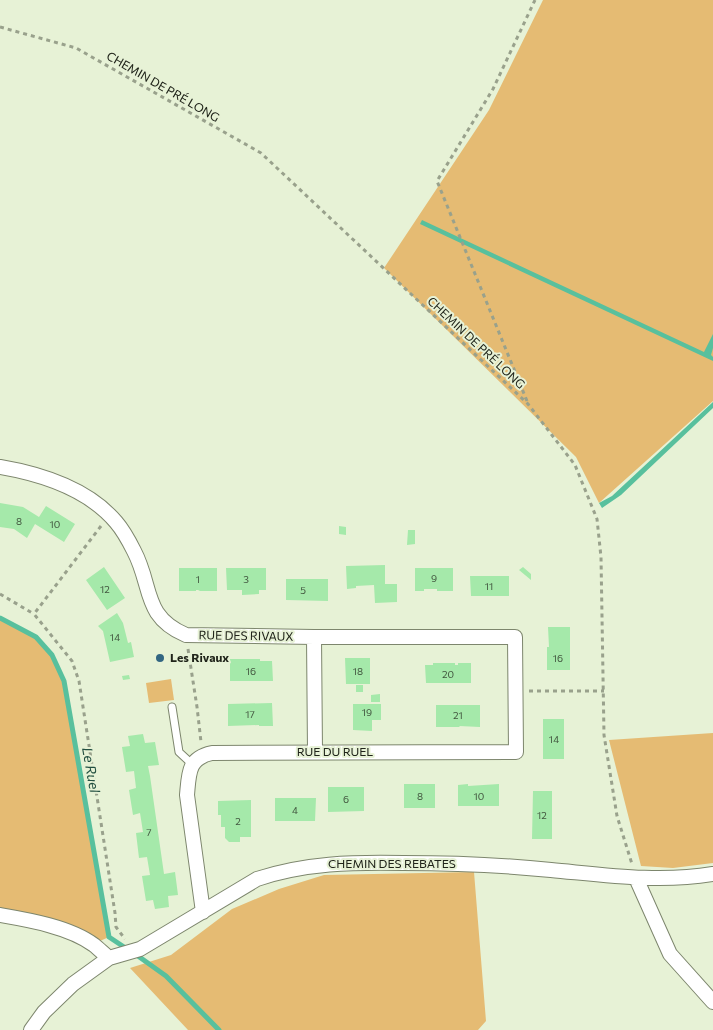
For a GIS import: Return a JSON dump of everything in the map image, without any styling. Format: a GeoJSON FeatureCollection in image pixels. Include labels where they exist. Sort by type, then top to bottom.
{"type":"FeatureCollection","features":[{"type":"Feature","properties":{"kind":"street","name":"RUE DES RIVAUX"},"geometry":{"type":"LineString","coordinates":[[0,467],[17,470],[64,485],[95,503],[116,522],[135,552],[154,610],[164,623],[186,635],[515,637]]}},
{"type":"Feature","properties":{"kind":"street"},"geometry":{"type":"LineString","coordinates":[[314,637],[315,752]]}},
{"type":"Feature","properties":{"kind":"street","name":"RUE DU RUEL"},"geometry":{"type":"LineString","coordinates":[[197,760],[212,753],[516,752],[515,637]]}},
{"type":"Feature","properties":{"kind":"street"},"geometry":{"type":"LineString","coordinates":[[197,760],[189,776],[187,795],[203,912]]}},
{"type":"Feature","properties":{"kind":"street","name":"CHEMIN DES REBATES"},"geometry":{"type":"LineString","coordinates":[[31,1030],[44,1012],[73,984],[109,958],[140,948],[257,878],[278,872],[318,864],[355,862],[538,868],[636,878],[689,878],[713,874]]}},
{"type":"Feature","properties":{"kind":"street"},"geometry":{"type":"LineString","coordinates":[[636,878],[670,954],[713,1002]]}},
{"type":"Feature","properties":{"kind":"street"},"geometry":{"type":"LineString","coordinates":[[0,915],[65,931],[93,944],[109,958]]}},
{"type":"Feature","properties":{"kind":"lane"},"geometry":{"type":"LineString","coordinates":[[172,707],[179,752],[197,760]]}},
{"type":"Feature","properties":{"kind":"path"},"geometry":{"type":"LineString","coordinates":[[528,404],[437,181],[493,89],[535,0]]}},
{"type":"Feature","properties":{"kind":"path","name":"CHEMIN DE PRÉ LONG"},"geometry":{"type":"LineString","coordinates":[[0,27],[76,48],[262,153],[528,404],[575,465],[597,519],[602,557],[604,735],[617,816],[636,878]]}},
{"type":"Feature","properties":{"kind":"path"},"geometry":{"type":"LineString","coordinates":[[34,614],[109,516]]}},
{"type":"Feature","properties":{"kind":"path"},"geometry":{"type":"LineString","coordinates":[[0,594],[34,614],[72,661],[78,681],[116,927],[134,951]]}},
{"type":"Feature","properties":{"kind":"path"},"geometry":{"type":"LineString","coordinates":[[186,635],[198,707],[197,760]]}},
{"type":"Feature","properties":{"kind":"path"},"geometry":{"type":"LineString","coordinates":[[516,691],[604,692]]}},
{"type":"Feature","properties":{"kind":"shaded area"},"geometry":{"type":"Polygon","coordinates":[[[543,0],[713,0],[713,401],[599,503],[576,457],[384,268],[489,110],[543,0]]]}},
{"type":"Feature","properties":{"kind":"shaded area"},"geometry":{"type":"Polygon","coordinates":[[[422,220],[704,352],[713,334],[711,355],[713,361],[420,224],[422,220]]]}},
{"type":"Feature","properties":{"kind":"shaded area"},"geometry":{"type":"Polygon","coordinates":[[[713,402],[713,408],[621,495],[602,508],[599,503],[612,496],[713,402]]]}},
{"type":"Feature","properties":{"kind":"shaded area"},"geometry":{"type":"Polygon","coordinates":[[[0,618],[36,637],[52,655],[64,681],[109,937],[93,944],[0,915],[0,618]]]}},
{"type":"Feature","properties":{"kind":"shaded area"},"geometry":{"type":"Polygon","coordinates":[[[171,679],[174,700],[149,703],[146,683],[171,679]]]}},
{"type":"Feature","properties":{"kind":"shaded area"},"geometry":{"type":"Polygon","coordinates":[[[713,733],[713,863],[673,868],[641,866],[609,740],[713,733]]]}},
{"type":"Feature","properties":{"kind":"shaded area"},"geometry":{"type":"Polygon","coordinates":[[[474,872],[486,1021],[478,1030],[188,1030],[130,968],[171,955],[232,909],[279,889],[324,875],[474,872]]]}},
{"type":"Feature","properties":{"kind":"building"},"geometry":{"type":"Polygon","coordinates":[[[0,503],[23,507],[39,517],[46,506],[75,524],[64,542],[35,524],[27,538],[14,529],[0,527],[0,503]]]}},
{"type":"Feature","properties":{"kind":"building"},"geometry":{"type":"Polygon","coordinates":[[[339,526],[346,527],[346,535],[339,534],[339,526]]]}},
{"type":"Feature","properties":{"kind":"building"},"geometry":{"type":"Polygon","coordinates":[[[408,530],[415,530],[415,544],[407,545],[408,530]]]}},
{"type":"Feature","properties":{"kind":"building"},"geometry":{"type":"Polygon","coordinates":[[[385,565],[385,584],[397,584],[397,602],[375,603],[374,585],[356,586],[356,588],[347,589],[346,566],[385,565]]]}},
{"type":"Feature","properties":{"kind":"building"},"geometry":{"type":"Polygon","coordinates":[[[104,567],[125,598],[107,610],[86,580],[104,567]]]}},
{"type":"Feature","properties":{"kind":"building"},"geometry":{"type":"Polygon","coordinates":[[[523,567],[531,574],[531,580],[519,570],[523,567]]]}},
{"type":"Feature","properties":{"kind":"building"},"geometry":{"type":"Polygon","coordinates":[[[179,568],[217,568],[217,591],[179,591],[179,568]]]}},
{"type":"Feature","properties":{"kind":"building"},"geometry":{"type":"Polygon","coordinates":[[[226,568],[266,568],[266,590],[259,590],[259,594],[242,595],[242,590],[227,590],[226,568]]]}},
{"type":"Feature","properties":{"kind":"building"},"geometry":{"type":"Polygon","coordinates":[[[415,568],[453,568],[453,591],[424,589],[424,591],[415,591],[415,568]]]}},
{"type":"Feature","properties":{"kind":"building"},"geometry":{"type":"Polygon","coordinates":[[[470,576],[509,576],[509,596],[471,596],[470,576]]]}},
{"type":"Feature","properties":{"kind":"building"},"geometry":{"type":"Polygon","coordinates":[[[286,579],[328,579],[328,601],[286,600],[286,579]]]}},
{"type":"Feature","properties":{"kind":"building"},"geometry":{"type":"Polygon","coordinates":[[[117,613],[123,623],[128,643],[131,642],[134,657],[110,662],[103,631],[98,626],[117,613]]]}},
{"type":"Feature","properties":{"kind":"building"},"geometry":{"type":"Polygon","coordinates":[[[548,627],[570,627],[570,670],[547,670],[548,627]]]}},
{"type":"Feature","properties":{"kind":"building","name":"Les Rivaux"},"geometry":{"type":"Polygon","coordinates":[[[161,653],[163,662],[158,663],[156,654],[161,653]]]}},
{"type":"Feature","properties":{"kind":"building"},"geometry":{"type":"Polygon","coordinates":[[[345,658],[370,658],[370,684],[346,684],[345,658]]]}},
{"type":"Feature","properties":{"kind":"building"},"geometry":{"type":"Polygon","coordinates":[[[230,659],[272,661],[273,681],[230,681],[230,659]]]}},
{"type":"Feature","properties":{"kind":"building"},"geometry":{"type":"Polygon","coordinates":[[[433,663],[455,663],[455,665],[458,665],[458,663],[471,663],[471,683],[426,683],[425,665],[433,665],[433,663]]]}},
{"type":"Feature","properties":{"kind":"building"},"geometry":{"type":"Polygon","coordinates":[[[129,675],[130,679],[123,680],[122,676],[129,675]]]}},
{"type":"Feature","properties":{"kind":"building"},"geometry":{"type":"Polygon","coordinates":[[[356,685],[363,685],[363,692],[356,692],[356,685]]]}},
{"type":"Feature","properties":{"kind":"building"},"geometry":{"type":"Polygon","coordinates":[[[380,694],[380,702],[371,702],[371,695],[380,694]]]}},
{"type":"Feature","properties":{"kind":"building"},"geometry":{"type":"Polygon","coordinates":[[[272,703],[273,726],[228,726],[228,704],[272,703]]]}},
{"type":"Feature","properties":{"kind":"building"},"geometry":{"type":"Polygon","coordinates":[[[353,704],[381,704],[381,720],[372,720],[372,731],[353,730],[353,704]]]}},
{"type":"Feature","properties":{"kind":"building"},"geometry":{"type":"Polygon","coordinates":[[[436,705],[480,705],[480,727],[436,727],[436,705]]]}},
{"type":"Feature","properties":{"kind":"building"},"geometry":{"type":"Polygon","coordinates":[[[543,719],[564,719],[564,759],[543,759],[543,719]]]}},
{"type":"Feature","properties":{"kind":"building"},"geometry":{"type":"Polygon","coordinates":[[[143,734],[145,743],[155,742],[159,765],[148,766],[164,874],[175,872],[178,895],[168,896],[169,907],[155,909],[153,900],[146,901],[142,876],[150,875],[147,857],[139,858],[136,833],[143,832],[140,813],[133,815],[129,790],[136,788],[134,771],[126,772],[122,747],[130,746],[128,736],[143,734]]]}},
{"type":"Feature","properties":{"kind":"building"},"geometry":{"type":"Polygon","coordinates":[[[404,784],[435,784],[435,808],[404,808],[404,784]]]}},
{"type":"Feature","properties":{"kind":"building"},"geometry":{"type":"Polygon","coordinates":[[[468,784],[468,786],[499,784],[499,806],[458,806],[458,785],[468,784]]]}},
{"type":"Feature","properties":{"kind":"building"},"geometry":{"type":"Polygon","coordinates":[[[328,787],[364,787],[364,811],[328,812],[328,787]]]}},
{"type":"Feature","properties":{"kind":"building"},"geometry":{"type":"Polygon","coordinates":[[[533,791],[552,791],[552,839],[532,839],[533,791]]]}},
{"type":"Feature","properties":{"kind":"building"},"geometry":{"type":"Polygon","coordinates":[[[275,798],[316,798],[315,821],[275,821],[275,798]]]}},
{"type":"Feature","properties":{"kind":"building"},"geometry":{"type":"Polygon","coordinates":[[[251,800],[251,837],[240,837],[240,842],[229,842],[225,838],[225,827],[221,827],[221,815],[218,815],[218,801],[251,800]]]}},
{"type":"Feature","properties":{"kind":"waterway","name":"Le Ruel"},"geometry":{"type":"LineString","coordinates":[[0,618],[36,637],[52,655],[64,681],[109,937],[124,947]]}},
{"type":"Feature","properties":{"kind":"waterway","name":"Le Ruel"},"geometry":{"type":"LineString","coordinates":[[138,956],[166,976],[219,1030]]}},
{"type":"Feature","properties":{"kind":"place","name":"Les Rivaux"},"geometry":{"type":"Point","coordinates":[160,658]}}]}
